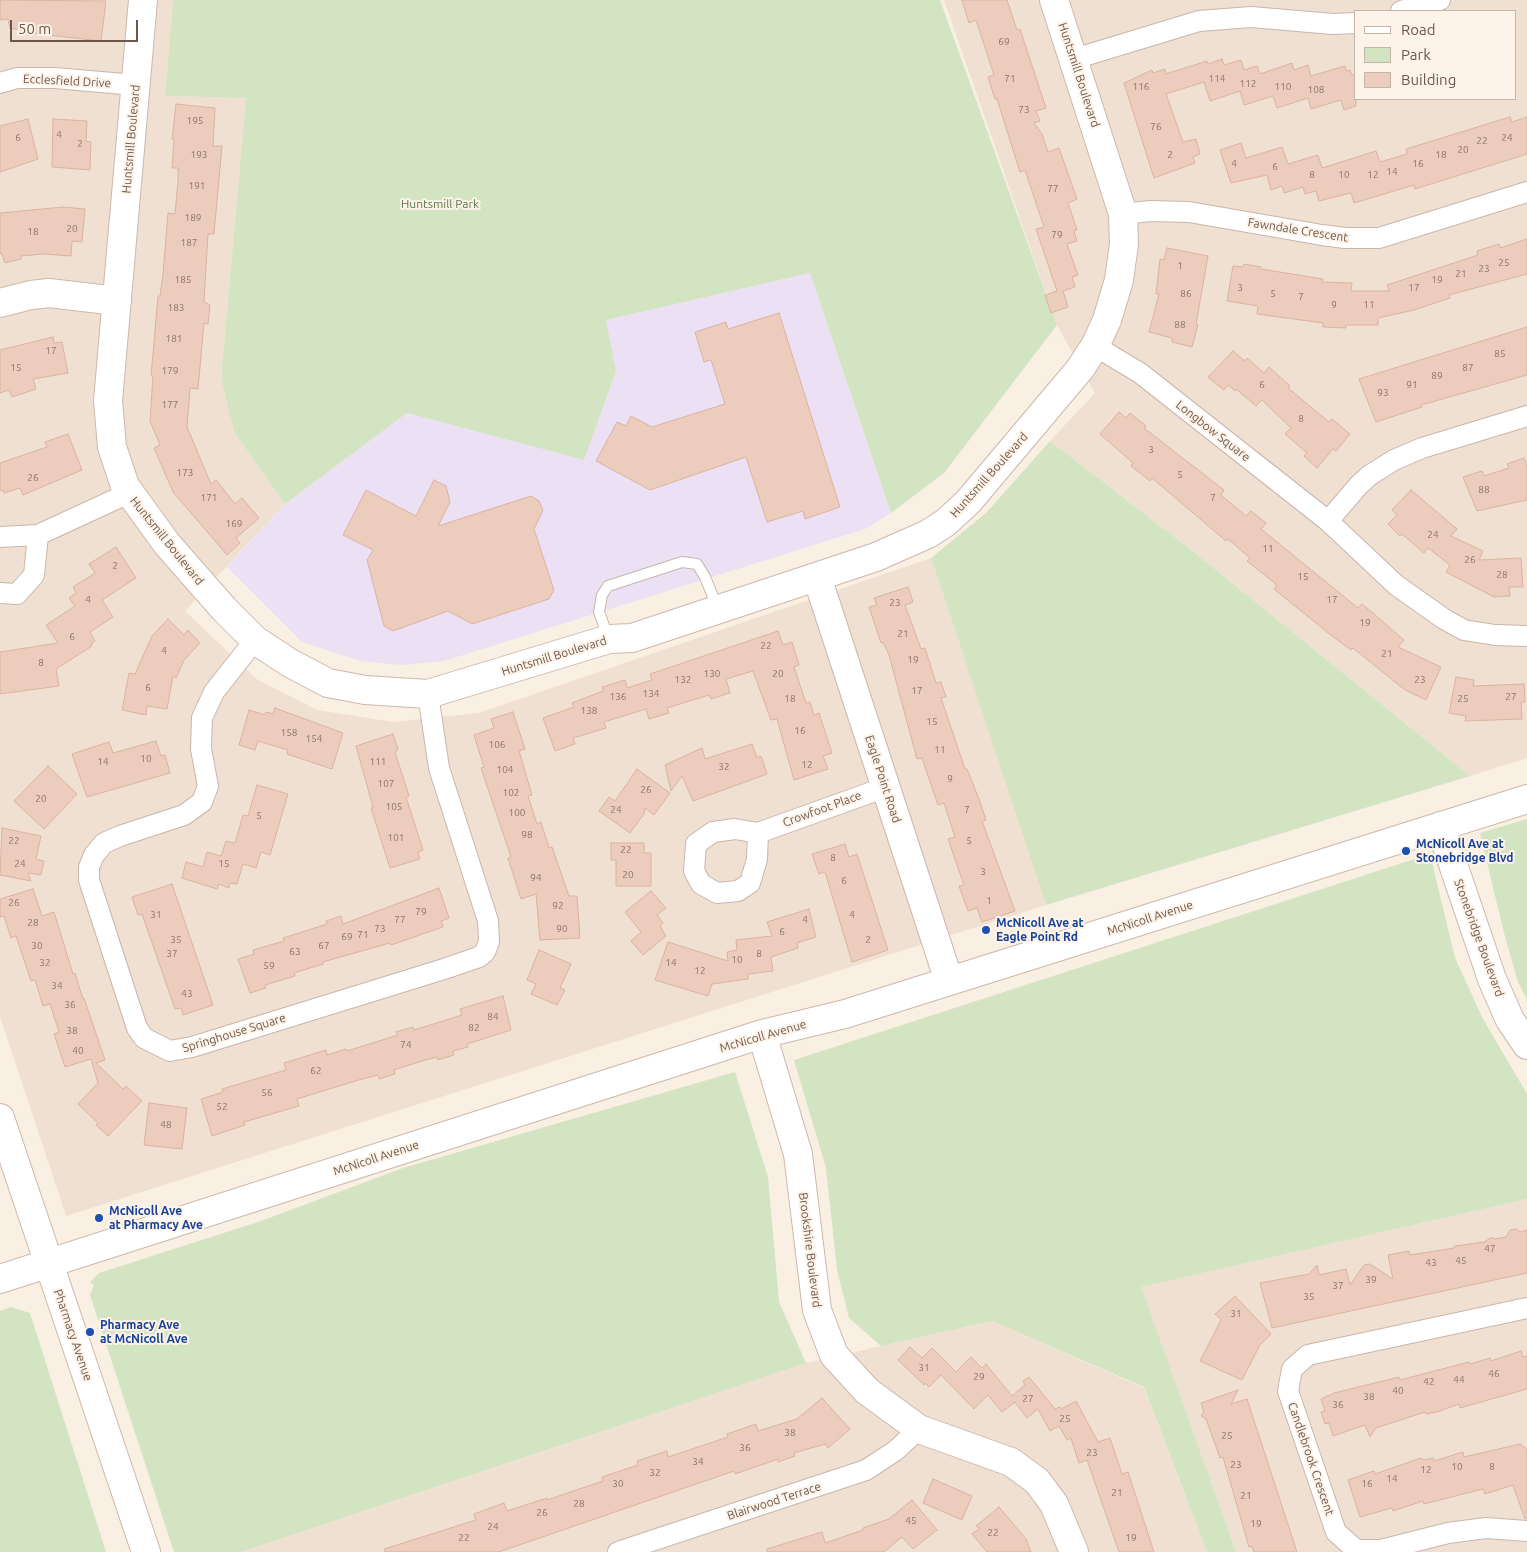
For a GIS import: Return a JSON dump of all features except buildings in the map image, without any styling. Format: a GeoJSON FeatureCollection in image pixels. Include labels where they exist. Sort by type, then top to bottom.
{"type":"FeatureCollection","features":[{"type":"Feature","properties":{"kind":"street","name":"Huntsmill Boulevard"},"geometry":{"type":"LineString","coordinates":[[143,0],[108,402],[112,447],[129,493],[167,544],[224,609],[255,640],[328,683],[365,690],[428,694],[609,639],[632,638],[817,577],[912,543],[945,523],[968,502],[1050,407],[1095,346],[1116,292],[1124,244],[1123,214],[1054,0]]}},
{"type":"Feature","properties":{"kind":"street"},"geometry":{"type":"LineString","coordinates":[[1405,10],[1440,0]]}},
{"type":"Feature","properties":{"kind":"street"},"geometry":{"type":"LineString","coordinates":[[1074,59],[1199,21],[1251,18],[1333,24],[1354,23]]}},
{"type":"Feature","properties":{"kind":"street","name":"Ecclesfield Drive"},"geometry":{"type":"LineString","coordinates":[[0,84],[17,78],[55,78],[135,86]]}},
{"type":"Feature","properties":{"kind":"street","name":"Fawndale Crescent"},"geometry":{"type":"LineString","coordinates":[[1123,214],[1150,211],[1189,212],[1322,235],[1345,238],[1379,238],[1527,192]]}},
{"type":"Feature","properties":{"kind":"street"},"geometry":{"type":"LineString","coordinates":[[0,304],[31,295],[48,293],[117,301]]}},
{"type":"Feature","properties":{"kind":"street","name":"Longbow Square"},"geometry":{"type":"LineString","coordinates":[[1095,346],[1140,373],[1328,521],[1396,585],[1444,619],[1464,630],[1495,635],[1527,636]]}},
{"type":"Feature","properties":{"kind":"street"},"geometry":{"type":"LineString","coordinates":[[1328,521],[1359,485],[1370,475],[1394,460],[1422,448],[1527,416]]}},
{"type":"Feature","properties":{"kind":"street"},"geometry":{"type":"LineString","coordinates":[[0,537],[38,535],[129,493]]}},
{"type":"Feature","properties":{"kind":"street"},"geometry":{"type":"LineString","coordinates":[[0,594],[17,594],[34,575],[38,535]]}},
{"type":"Feature","properties":{"kind":"street","name":"Eagle Point Road"},"geometry":{"type":"LineString","coordinates":[[817,577],[950,981]]}},
{"type":"Feature","properties":{"kind":"street","name":"Springhouse Square"},"geometry":{"type":"LineString","coordinates":[[255,640],[214,692],[202,718],[202,749],[208,786],[202,802],[184,815],[104,843],[94,855],[89,867],[89,880],[137,1028],[144,1038],[170,1051],[192,1047],[444,969],[479,957],[485,952],[489,942],[488,921],[439,768],[428,694]]}},
{"type":"Feature","properties":{"kind":"street","name":"Crowfoot Place"},"geometry":{"type":"LineString","coordinates":[[758,833],[886,787]]}},
{"type":"Feature","properties":{"kind":"street","name":"McNicoll Avenue"},"geometry":{"type":"LineString","coordinates":[[0,1279],[762,1034],[845,1014],[1527,799]]}},
{"type":"Feature","properties":{"kind":"street","name":"Stonebridge Boulevard"},"geometry":{"type":"LineString","coordinates":[[1440,826],[1492,978],[1510,1020],[1527,1046]]}},
{"type":"Feature","properties":{"kind":"street","name":"Brookshire Boulevard"},"geometry":{"type":"LineString","coordinates":[[762,1034],[798,1154],[818,1310],[834,1355],[867,1391],[919,1429],[1011,1462],[1037,1481],[1054,1504],[1074,1552]]}},
{"type":"Feature","properties":{"kind":"street","name":"Pharmacy Avenue"},"geometry":{"type":"LineString","coordinates":[[0,1118],[146,1552]]}},
{"type":"Feature","properties":{"kind":"street","name":"Candlebrook Crescent"},"geometry":{"type":"LineString","coordinates":[[1527,1308],[1308,1356],[1292,1369],[1288,1391],[1336,1532],[1356,1550],[1381,1550],[1448,1533],[1486,1528],[1527,1531]]}},
{"type":"Feature","properties":{"kind":"street","name":"Blairwood Terrace"},"geometry":{"type":"LineString","coordinates":[[618,1552],[866,1470],[895,1451],[919,1429]]}},
{"type":"Feature","properties":{"kind":"lane"},"geometry":{"type":"LineString","coordinates":[[609,639],[599,612],[602,595],[608,586],[682,562],[697,564],[705,577],[719,610]]}},
{"type":"Feature","properties":{"kind":"shaded area"},"geometry":{"type":"Polygon","coordinates":[[[0,0],[173,0],[165,96],[246,98],[221,379],[234,432],[285,504],[185,611],[258,680],[317,710],[393,722],[479,713],[931,558],[1046,905],[66,1216],[0,1017],[0,0]]]}},
{"type":"Feature","properties":{"kind":"shaded area"},"geometry":{"type":"Polygon","coordinates":[[[944,0],[1527,0],[1527,758],[1470,776],[1195,553],[1050,441],[1095,393],[1057,325],[944,0]]]}},
{"type":"Feature","properties":{"kind":"shaded area"},"geometry":{"type":"Polygon","coordinates":[[[810,273],[891,513],[865,529],[444,661],[401,665],[361,661],[302,642],[227,567],[285,504],[407,413],[584,460],[616,371],[606,320],[810,273]]]}},
{"type":"Feature","properties":{"kind":"shaded area"},"geometry":{"type":"Polygon","coordinates":[[[1527,1199],[1527,1552],[1236,1552],[1140,1287],[1527,1199]]]}},
{"type":"Feature","properties":{"kind":"shaded area"},"geometry":{"type":"Polygon","coordinates":[[[992,1321],[1144,1388],[1207,1552],[241,1552],[806,1363],[992,1321]]]}},
{"type":"Feature","properties":{"kind":"green space","name":"Huntsmill Park"},"geometry":{"type":"Polygon","coordinates":[[[173,0],[940,0],[1057,325],[944,473],[891,513],[810,273],[606,320],[616,371],[584,460],[407,413],[285,504],[234,432],[221,379],[246,98],[165,96],[173,0]]]}},
{"type":"Feature","properties":{"kind":"green space"},"geometry":{"type":"Polygon","coordinates":[[[1050,441],[1195,553],[1470,776],[1046,905],[931,558],[986,513],[1050,441]]]}},
{"type":"Feature","properties":{"kind":"green space"},"geometry":{"type":"Polygon","coordinates":[[[1527,819],[1527,1000],[1518,982],[1504,933],[1480,833],[1527,819]]]}},
{"type":"Feature","properties":{"kind":"green space"},"geometry":{"type":"Polygon","coordinates":[[[1430,854],[1455,958],[1483,1019],[1527,1094],[1527,1199],[1141,1287],[1236,1552],[1207,1552],[1144,1387],[992,1321],[881,1346],[849,1318],[837,1270],[826,1168],[794,1060],[1430,854]]]}},
{"type":"Feature","properties":{"kind":"green space"},"geometry":{"type":"Polygon","coordinates":[[[735,1072],[768,1177],[779,1302],[806,1363],[241,1552],[174,1552],[90,1295],[94,1285],[90,1282],[99,1273],[261,1221],[403,1168],[735,1072]]]}},
{"type":"Feature","properties":{"kind":"green space"},"geometry":{"type":"Polygon","coordinates":[[[11,1307],[30,1313],[106,1552],[0,1552],[0,1311],[11,1307]]]}},
{"type":"Feature","properties":{"kind":"place","name":"McNicoll Ave at Stonebridge Blvd"},"geometry":{"type":"Point","coordinates":[1406,851]}},
{"type":"Feature","properties":{"kind":"place","name":"McNicoll Ave at Eagle Point Rd"},"geometry":{"type":"Point","coordinates":[986,930]}},
{"type":"Feature","properties":{"kind":"place","name":"McNicoll Ave at Pharmacy Ave"},"geometry":{"type":"Point","coordinates":[99,1218]}},
{"type":"Feature","properties":{"kind":"place","name":"Pharmacy Ave at McNicoll Ave"},"geometry":{"type":"Point","coordinates":[90,1332]}}]}
